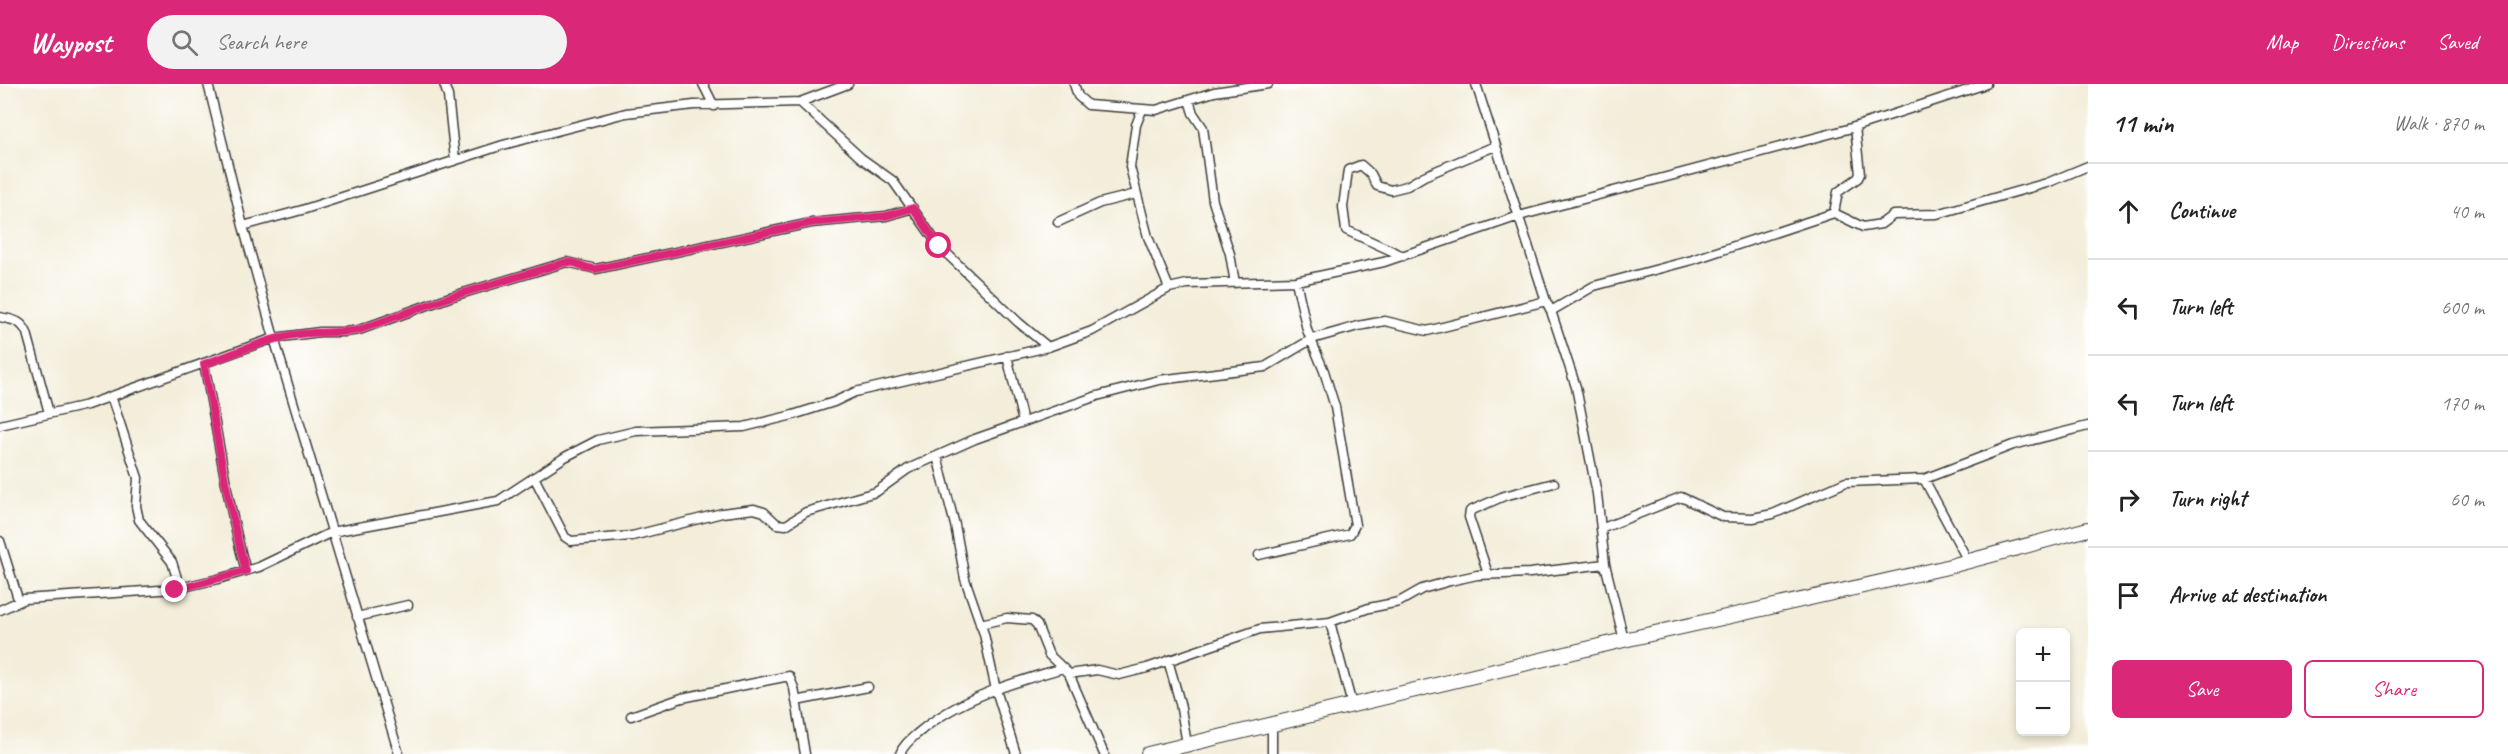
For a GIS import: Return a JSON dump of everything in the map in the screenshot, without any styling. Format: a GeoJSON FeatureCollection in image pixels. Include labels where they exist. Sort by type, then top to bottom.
{"type":"FeatureCollection","features":[{"type":"Feature","properties":{"kind":"main road"},"geometry":{"type":"LineString","coordinates":[[1149,754],[1624,640],[1968,561],[2088,530]]}},
{"type":"Feature","properties":{"kind":"street"},"geometry":{"type":"LineString","coordinates":[[208,84],[274,339],[399,754]]}},
{"type":"Feature","properties":{"kind":"street"},"geometry":{"type":"LineString","coordinates":[[444,84],[448,96],[455,160]]}},
{"type":"Feature","properties":{"kind":"street"},"geometry":{"type":"LineString","coordinates":[[703,84],[714,106]]}},
{"type":"Feature","properties":{"kind":"street"},"geometry":{"type":"LineString","coordinates":[[243,226],[302,210],[368,187],[443,166],[455,160],[626,113],[694,105],[800,102],[848,84]]}},
{"type":"Feature","properties":{"kind":"street"},"geometry":{"type":"LineString","coordinates":[[1074,84],[1078,96],[1088,105],[1143,110],[1163,110],[1214,92],[1268,84]]}},
{"type":"Feature","properties":{"kind":"street"},"geometry":{"type":"LineString","coordinates":[[1476,84],[1545,301],[1551,311],[1576,387],[1603,528],[1605,564],[1624,640]]}},
{"type":"Feature","properties":{"kind":"street"},"geometry":{"type":"LineString","coordinates":[[0,610],[37,598],[180,588],[246,571],[284,556],[332,532],[490,504],[585,445],[598,440],[636,431],[744,427],[793,415],[834,402],[855,392],[1048,347],[1092,331],[1169,288],[1187,284],[1296,281],[1403,256],[1519,216],[1855,127],[1986,84]]}},
{"type":"Feature","properties":{"kind":"street"},"geometry":{"type":"LineString","coordinates":[[1189,100],[1193,113],[1203,128],[1213,201],[1230,254],[1235,283]]}},
{"type":"Feature","properties":{"kind":"street"},"geometry":{"type":"LineString","coordinates":[[800,102],[861,158],[893,181],[939,246],[1018,322],[1048,347]]}},
{"type":"Feature","properties":{"kind":"street"},"geometry":{"type":"LineString","coordinates":[[1143,110],[1136,125],[1130,168],[1148,237],[1169,288]]}},
{"type":"Feature","properties":{"kind":"street"},"geometry":{"type":"LineString","coordinates":[[1834,213],[1838,192],[1858,178],[1860,174],[1855,127]]}},
{"type":"Feature","properties":{"kind":"street"},"geometry":{"type":"LineString","coordinates":[[1403,256],[1346,230],[1343,207],[1348,170],[1360,165],[1371,174],[1377,186],[1391,190],[1407,186],[1424,176],[1496,146]]}},
{"type":"Feature","properties":{"kind":"street"},"geometry":{"type":"LineString","coordinates":[[1551,311],[1594,286],[1692,260],[1834,213],[1863,227],[1881,224],[1893,215],[1937,214],[2047,183],[2088,166]]}},
{"type":"Feature","properties":{"kind":"street"},"geometry":{"type":"LineString","coordinates":[[1058,222],[1100,203],[1136,194]]}},
{"type":"Feature","properties":{"kind":"street"},"geometry":{"type":"LineString","coordinates":[[0,425],[87,405],[274,339],[320,332],[359,330],[450,297],[567,262],[576,262],[587,269],[596,269],[811,223],[886,216],[913,208]]}},
{"type":"Feature","properties":{"kind":"street"},"geometry":{"type":"LineString","coordinates":[[1259,555],[1350,534],[1354,530],[1343,465],[1343,446],[1335,407],[1308,330],[1296,281]]}},
{"type":"Feature","properties":{"kind":"street"},"geometry":{"type":"LineString","coordinates":[[534,477],[565,537],[571,541],[632,536],[722,513],[754,508],[764,512],[777,524],[786,525],[806,512],[876,492],[908,469],[975,439],[1097,396],[1159,380],[1265,367],[1312,339],[1385,321],[1415,329],[1434,330],[1545,301]]}},
{"type":"Feature","properties":{"kind":"street"},"geometry":{"type":"LineString","coordinates":[[0,318],[23,324],[49,413]]}},
{"type":"Feature","properties":{"kind":"street"},"geometry":{"type":"LineString","coordinates":[[1006,356],[1011,365],[1023,422]]}},
{"type":"Feature","properties":{"kind":"street"},"geometry":{"type":"LineString","coordinates":[[204,364],[221,453],[222,474],[246,571]]}},
{"type":"Feature","properties":{"kind":"street"},"geometry":{"type":"LineString","coordinates":[[111,396],[138,478],[136,506],[140,520],[172,562],[180,588]]}},
{"type":"Feature","properties":{"kind":"street"},"geometry":{"type":"LineString","coordinates":[[1603,528],[1680,497],[1723,517],[1753,518],[1773,514],[1846,482],[1924,479],[2013,445],[2088,426]]}},
{"type":"Feature","properties":{"kind":"street"},"geometry":{"type":"LineString","coordinates":[[937,456],[955,525],[964,579],[980,624],[994,672],[996,690],[1016,754]]}},
{"type":"Feature","properties":{"kind":"street"},"geometry":{"type":"LineString","coordinates":[[1924,479],[1968,561]]}},
{"type":"Feature","properties":{"kind":"street"},"geometry":{"type":"LineString","coordinates":[[1488,574],[1469,517],[1470,510],[1504,496],[1554,483]]}},
{"type":"Feature","properties":{"kind":"street"},"geometry":{"type":"LineString","coordinates":[[0,541],[19,602]]}},
{"type":"Feature","properties":{"kind":"street"},"geometry":{"type":"LineString","coordinates":[[900,754],[906,744],[941,715],[996,690],[1066,671],[1097,670],[1119,675],[1260,629],[1330,622],[1369,608],[1399,602],[1422,589],[1441,583],[1488,574],[1530,573],[1605,564]]}},
{"type":"Feature","properties":{"kind":"street"},"geometry":{"type":"LineString","coordinates":[[357,617],[408,605]]}},
{"type":"Feature","properties":{"kind":"street"},"geometry":{"type":"LineString","coordinates":[[980,624],[1007,618],[1032,620],[1037,625],[1049,655],[1066,671],[1104,754]]}},
{"type":"Feature","properties":{"kind":"street"},"geometry":{"type":"LineString","coordinates":[[1330,622],[1352,705]]}},
{"type":"Feature","properties":{"kind":"street"},"geometry":{"type":"LineString","coordinates":[[1168,660],[1180,703],[1187,744]]}},
{"type":"Feature","properties":{"kind":"street"},"geometry":{"type":"LineString","coordinates":[[631,716],[682,698],[785,676],[791,677],[805,754]]}},
{"type":"Feature","properties":{"kind":"street"},"geometry":{"type":"LineString","coordinates":[[796,701],[868,687]]}},
{"type":"Feature","properties":{"kind":"street"},"geometry":{"type":"LineString","coordinates":[[1272,724],[1272,754]]}},
{"type":"Feature","properties":{"kind":"route"},"geometry":{"type":"LineString","coordinates":[[175,590],[246,571],[232,521],[228,490],[222,474],[221,453],[204,364],[274,339],[296,334],[359,330],[450,297],[567,262],[576,262],[587,269],[596,269],[811,223],[886,216],[913,208],[939,246]]}}]}
